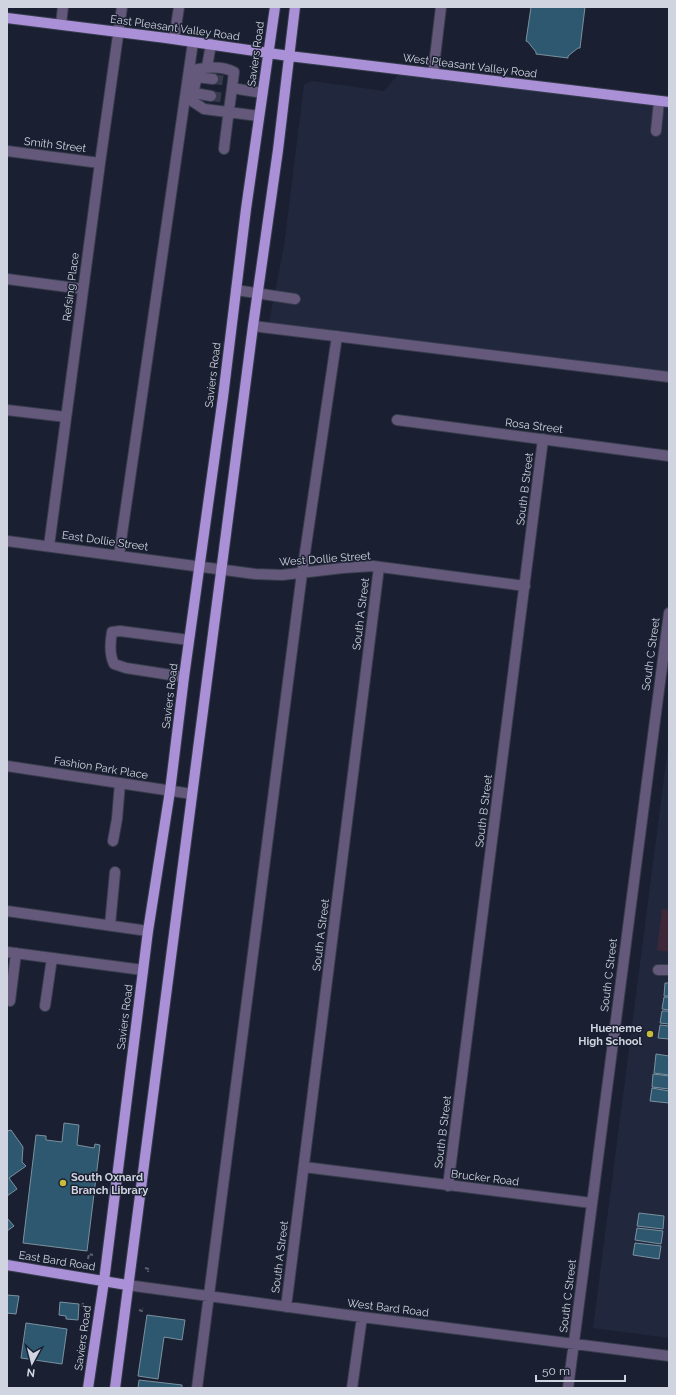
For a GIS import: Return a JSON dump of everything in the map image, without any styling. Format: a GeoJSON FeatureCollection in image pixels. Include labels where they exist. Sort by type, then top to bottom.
{"type":"FeatureCollection","features":[{"type":"Feature","properties":{"kind":"main road","name":"Saviers Road"},"geometry":{"type":"LineString","coordinates":[[88,1388],[104,1281],[148,931],[170,791],[184,676],[222,405],[274,7]]}},
{"type":"Feature","properties":{"kind":"main road"},"geometry":{"type":"LineString","coordinates":[[114,1388],[295,7]]}},
{"type":"Feature","properties":{"kind":"main road","name":"East Pleasant Valley Road"},"geometry":{"type":"LineString","coordinates":[[7,18],[174,39],[268,53]]}},
{"type":"Feature","properties":{"kind":"main road","name":"West Pleasant Valley Road"},"geometry":{"type":"LineString","coordinates":[[268,53],[664,102]]}},
{"type":"Feature","properties":{"kind":"main road","name":"East Bard Road"},"geometry":{"type":"LineString","coordinates":[[7,1265],[104,1281]]}},
{"type":"Feature","properties":{"kind":"main road","name":"West Bard Road"},"geometry":{"type":"LineString","coordinates":[[104,1281],[127,1285]]}},
{"type":"Feature","properties":{"kind":"street"},"geometry":{"type":"LineString","coordinates":[[61,24],[63,7]]}},
{"type":"Feature","properties":{"kind":"street","name":"Refsing Place"},"geometry":{"type":"LineString","coordinates":[[49,546],[122,7]]}},
{"type":"Feature","properties":{"kind":"street"},"geometry":{"type":"LineString","coordinates":[[174,39],[179,7]]}},
{"type":"Feature","properties":{"kind":"street"},"geometry":{"type":"LineString","coordinates":[[433,74],[441,7]]}},
{"type":"Feature","properties":{"kind":"street"},"geometry":{"type":"LineString","coordinates":[[120,555],[191,89],[193,42]]}},
{"type":"Feature","properties":{"kind":"street"},"geometry":{"type":"LineString","coordinates":[[207,67],[211,44]]}},
{"type":"Feature","properties":{"kind":"street"},"geometry":{"type":"LineString","coordinates":[[224,149],[229,112],[229,90],[234,72],[229,69],[207,67],[198,70],[191,89],[192,100],[204,109],[229,112],[259,116]]}},
{"type":"Feature","properties":{"kind":"street"},"geometry":{"type":"LineString","coordinates":[[196,77],[213,80]]}},
{"type":"Feature","properties":{"kind":"street"},"geometry":{"type":"LineString","coordinates":[[191,89],[211,96]]}},
{"type":"Feature","properties":{"kind":"street"},"geometry":{"type":"LineString","coordinates":[[229,90],[262,93]]}},
{"type":"Feature","properties":{"kind":"street"},"geometry":{"type":"LineString","coordinates":[[656,131],[664,102]]}},
{"type":"Feature","properties":{"kind":"street","name":"Smith Street"},"geometry":{"type":"LineString","coordinates":[[7,151],[100,163]]}},
{"type":"Feature","properties":{"kind":"street"},"geometry":{"type":"LineString","coordinates":[[7,279],[83,289]]}},
{"type":"Feature","properties":{"kind":"street"},"geometry":{"type":"LineString","coordinates":[[236,290],[295,299]]}},
{"type":"Feature","properties":{"kind":"street"},"geometry":{"type":"LineString","coordinates":[[253,326],[669,377]]}},
{"type":"Feature","properties":{"kind":"street"},"geometry":{"type":"LineString","coordinates":[[198,1388],[302,573],[337,336]]}},
{"type":"Feature","properties":{"kind":"street"},"geometry":{"type":"LineString","coordinates":[[7,410],[66,417]]}},
{"type":"Feature","properties":{"kind":"street","name":"Rosa Street"},"geometry":{"type":"LineString","coordinates":[[397,420],[669,456]]}},
{"type":"Feature","properties":{"kind":"street","name":"South B Street"},"geometry":{"type":"LineString","coordinates":[[448,1186],[543,439]]}},
{"type":"Feature","properties":{"kind":"street","name":"East Dollie Street"},"geometry":{"type":"LineString","coordinates":[[7,541],[199,566]]}},
{"type":"Feature","properties":{"kind":"street","name":"West Dollie Street"},"geometry":{"type":"LineString","coordinates":[[199,566],[255,574],[282,575],[343,568],[379,567],[525,586]]}},
{"type":"Feature","properties":{"kind":"street","name":"South A Street"},"geometry":{"type":"LineString","coordinates":[[286,1307],[379,567]]}},
{"type":"Feature","properties":{"kind":"street","name":"South C Street"},"geometry":{"type":"LineString","coordinates":[[568,1388],[669,612]]}},
{"type":"Feature","properties":{"kind":"street"},"geometry":{"type":"LineString","coordinates":[[184,676],[126,668],[114,664],[111,657],[110,640],[112,632],[120,631],[189,640]]}},
{"type":"Feature","properties":{"kind":"street","name":"Fashion Park Place"},"geometry":{"type":"LineString","coordinates":[[7,766],[192,794]]}},
{"type":"Feature","properties":{"kind":"street"},"geometry":{"type":"LineString","coordinates":[[113,841],[117,819],[120,783]]}},
{"type":"Feature","properties":{"kind":"street"},"geometry":{"type":"LineString","coordinates":[[110,925],[115,872]]}},
{"type":"Feature","properties":{"kind":"street"},"geometry":{"type":"LineString","coordinates":[[7,911],[148,931]]}},
{"type":"Feature","properties":{"kind":"street"},"geometry":{"type":"LineString","coordinates":[[10,1001],[11,953],[143,970]]}},
{"type":"Feature","properties":{"kind":"street"},"geometry":{"type":"LineString","coordinates":[[45,1006],[52,958]]}},
{"type":"Feature","properties":{"kind":"street"},"geometry":{"type":"LineString","coordinates":[[658,970],[669,970]]}},
{"type":"Feature","properties":{"kind":"street","name":"Brucker Road"},"geometry":{"type":"LineString","coordinates":[[304,1167],[592,1203]]}},
{"type":"Feature","properties":{"kind":"street","name":"West Bard Road"},"geometry":{"type":"LineString","coordinates":[[127,1285],[362,1317],[669,1356]]}},
{"type":"Feature","properties":{"kind":"street"},"geometry":{"type":"LineString","coordinates":[[352,1388],[362,1317]]}},
{"type":"Feature","properties":{"kind":"path"},"geometry":{"type":"LineString","coordinates":[[88,1259],[89,1254],[93,1255]]}},
{"type":"Feature","properties":{"kind":"path"},"geometry":{"type":"LineString","coordinates":[[145,1268],[149,1269],[148,1272]]}},
{"type":"Feature","properties":{"kind":"path"},"geometry":{"type":"LineString","coordinates":[[83,1303],[82,1306],[86,1307]]}},
{"type":"Feature","properties":{"kind":"path"},"geometry":{"type":"LineString","coordinates":[[139,1310],[142,1311],[143,1308]]}},
{"type":"Feature","properties":{"kind":"shaded area"},"geometry":{"type":"Polygon","coordinates":[[[402,70],[669,102],[669,377],[337,336],[269,322],[284,246],[304,85],[312,81],[384,91],[402,70]]]}},
{"type":"Feature","properties":{"kind":"shaded area","name":"Hueneme High School"},"geometry":{"type":"Polygon","coordinates":[[[669,739],[669,1338],[593,1328],[669,739]]]}},
{"type":"Feature","properties":{"kind":"shaded area"},"geometry":{"type":"Polygon","coordinates":[[[662,909],[669,910],[669,952],[657,950],[662,909]]]}},
{"type":"Feature","properties":{"kind":"building"},"geometry":{"type":"Polygon","coordinates":[[[531,7],[585,7],[580,48],[568,56],[568,58],[536,54],[536,52],[526,41],[531,7]]]}},
{"type":"Feature","properties":{"kind":"building"},"geometry":{"type":"Polygon","coordinates":[[[665,983],[669,983],[669,996],[664,996],[665,983]]]}},
{"type":"Feature","properties":{"kind":"building"},"geometry":{"type":"Polygon","coordinates":[[[664,997],[669,997],[669,1010],[662,1009],[664,997]]]}},
{"type":"Feature","properties":{"kind":"building"},"geometry":{"type":"Polygon","coordinates":[[[662,1011],[669,1011],[669,1024],[660,1023],[662,1011]]]}},
{"type":"Feature","properties":{"kind":"building"},"geometry":{"type":"Polygon","coordinates":[[[660,1025],[669,1026],[669,1039],[658,1038],[660,1025]]]}},
{"type":"Feature","properties":{"kind":"building"},"geometry":{"type":"Polygon","coordinates":[[[656,1054],[669,1056],[669,1075],[654,1073],[656,1054]]]}},
{"type":"Feature","properties":{"kind":"building"},"geometry":{"type":"Polygon","coordinates":[[[653,1074],[669,1076],[669,1089],[652,1087],[653,1074]]]}},
{"type":"Feature","properties":{"kind":"building"},"geometry":{"type":"Polygon","coordinates":[[[652,1088],[669,1091],[669,1103],[650,1101],[652,1088]]]}},
{"type":"Feature","properties":{"kind":"building"},"geometry":{"type":"Polygon","coordinates":[[[64,1123],[79,1125],[77,1145],[94,1148],[95,1144],[100,1145],[87,1251],[23,1243],[36,1135],[46,1136],[46,1140],[62,1142],[64,1123]]]}},
{"type":"Feature","properties":{"kind":"building"},"geometry":{"type":"Polygon","coordinates":[[[11,1130],[23,1147],[22,1162],[26,1166],[9,1178],[17,1189],[7,1196],[7,1131],[11,1130]]]}},
{"type":"Feature","properties":{"kind":"building"},"geometry":{"type":"Polygon","coordinates":[[[639,1213],[664,1216],[663,1229],[637,1226],[639,1213]]]}},
{"type":"Feature","properties":{"kind":"building"},"geometry":{"type":"Polygon","coordinates":[[[7,1218],[14,1226],[7,1231],[7,1218]]]}},
{"type":"Feature","properties":{"kind":"building"},"geometry":{"type":"Polygon","coordinates":[[[637,1228],[663,1231],[661,1244],[635,1240],[637,1228]]]}},
{"type":"Feature","properties":{"kind":"building"},"geometry":{"type":"Polygon","coordinates":[[[635,1243],[661,1246],[659,1259],[633,1255],[635,1243]]]}},
{"type":"Feature","properties":{"kind":"building"},"geometry":{"type":"Polygon","coordinates":[[[7,1295],[19,1296],[16,1314],[7,1313],[7,1295]]]}},
{"type":"Feature","properties":{"kind":"building"},"geometry":{"type":"Polygon","coordinates":[[[60,1302],[79,1304],[78,1320],[66,1319],[66,1316],[59,1315],[60,1302]]]}},
{"type":"Feature","properties":{"kind":"building"},"geometry":{"type":"Polygon","coordinates":[[[147,1315],[185,1320],[182,1340],[164,1337],[158,1379],[138,1376],[147,1315]]]}},
{"type":"Feature","properties":{"kind":"building"},"geometry":{"type":"Polygon","coordinates":[[[26,1323],[67,1329],[62,1364],[21,1358],[26,1323]]]}},
{"type":"Feature","properties":{"kind":"building"},"geometry":{"type":"Polygon","coordinates":[[[139,1380],[182,1385],[182,1388],[138,1388],[139,1380]]]}},
{"type":"Feature","properties":{"kind":"tunnel"},"geometry":{"type":"LineString","coordinates":[[213,79],[227,81]]}},
{"type":"Feature","properties":{"kind":"tunnel"},"geometry":{"type":"LineString","coordinates":[[211,96],[225,98]]}},
{"type":"Feature","properties":{"kind":"place","name":"Hueneme High School"},"geometry":{"type":"Point","coordinates":[650,1034]}},
{"type":"Feature","properties":{"kind":"place","name":"South Oxnard Branch Library"},"geometry":{"type":"Point","coordinates":[63,1183]}}]}
